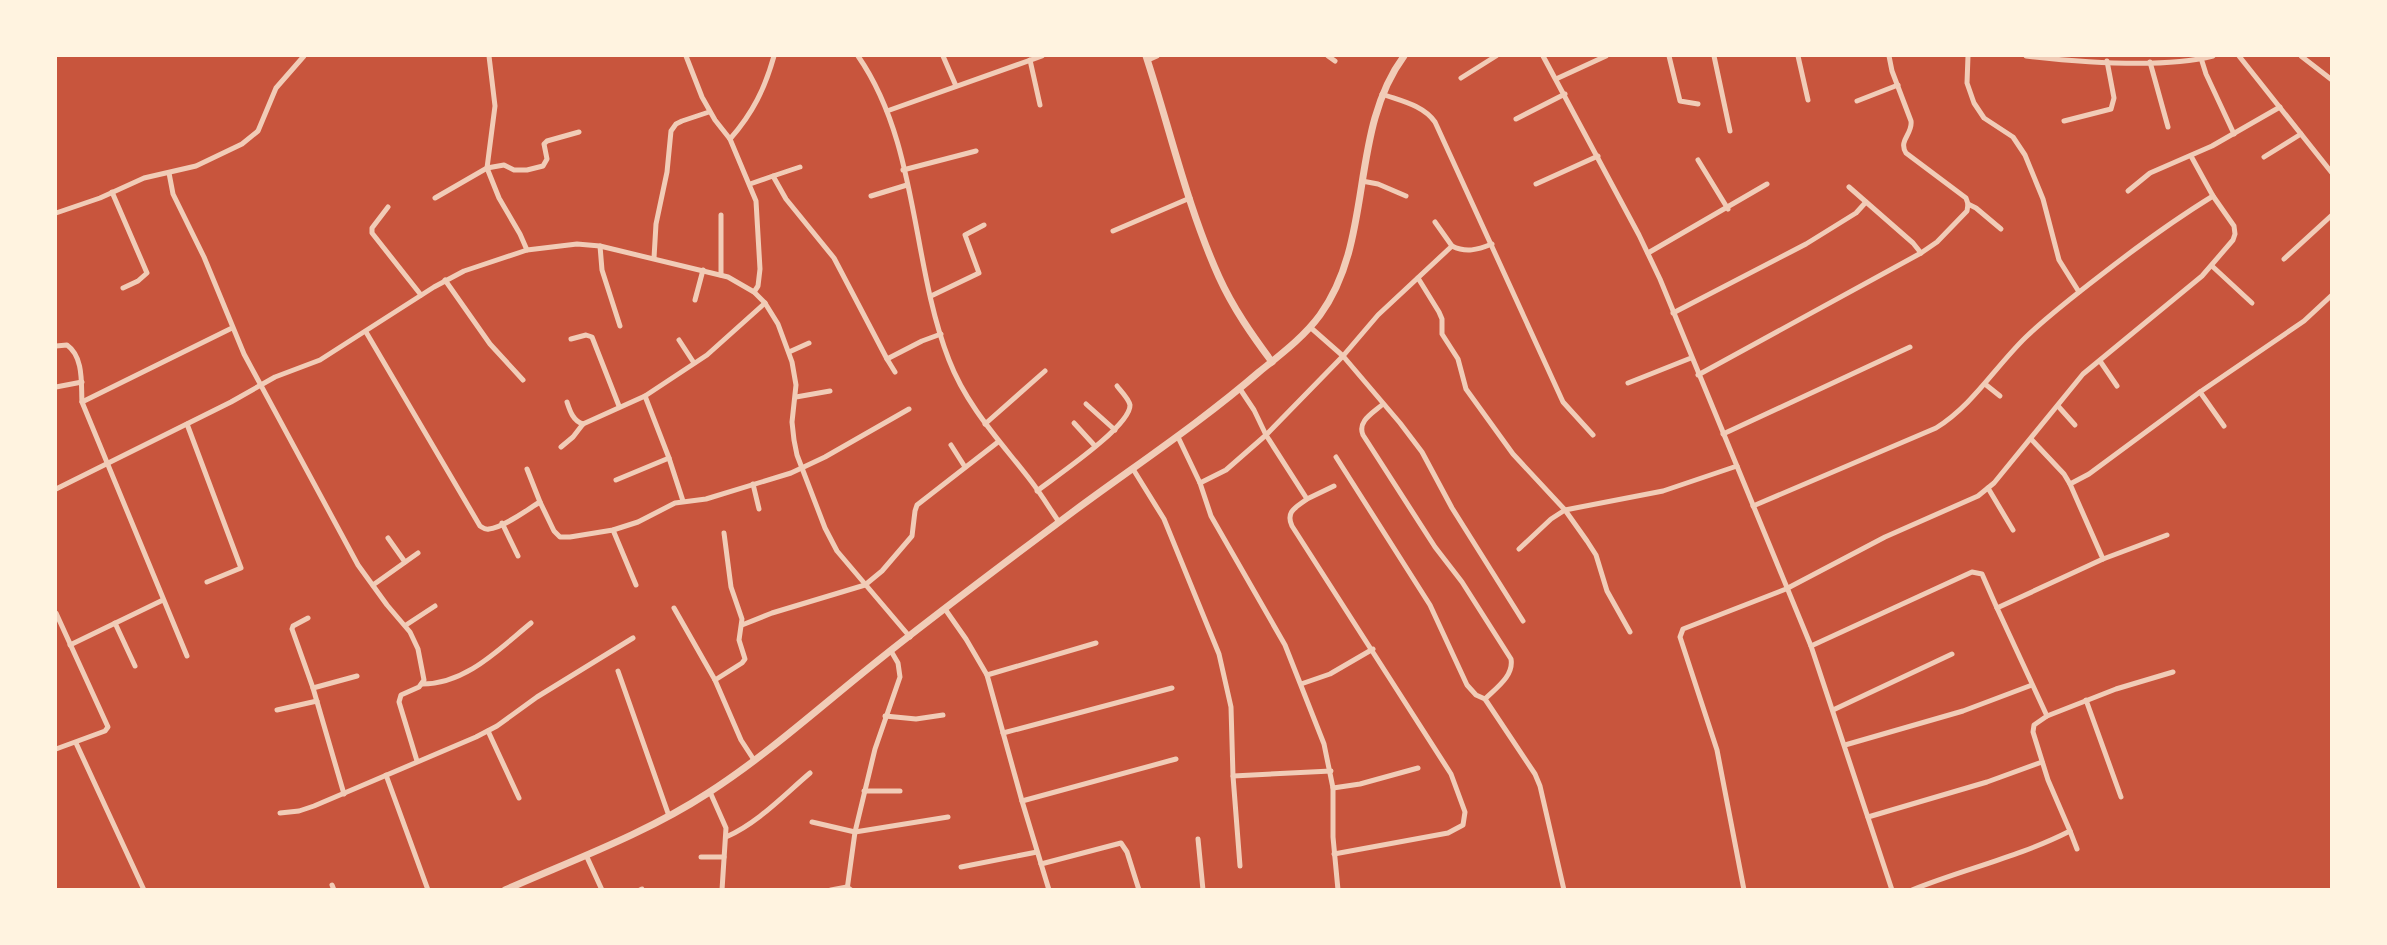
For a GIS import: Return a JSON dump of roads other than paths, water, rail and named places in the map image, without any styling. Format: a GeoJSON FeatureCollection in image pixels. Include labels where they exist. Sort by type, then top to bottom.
{"type":"FeatureCollection","features":[{"type":"Feature","properties":{"kind":"street"},"geometry":{"type":"LineString","coordinates":[[56,213],[144,178],[196,166],[251,138],[261,125],[276,87],[304,56]]}},
{"type":"Feature","properties":{"kind":"street"},"geometry":{"type":"LineString","coordinates":[[489,56],[495,106],[487,168],[499,198],[527,250]]}},
{"type":"Feature","properties":{"kind":"street"},"geometry":{"type":"LineString","coordinates":[[686,56],[709,112],[730,139],[750,184],[757,207],[760,269],[758,286],[754,292]]}},
{"type":"Feature","properties":{"kind":"street"},"geometry":{"type":"LineString","coordinates":[[730,139],[745,123],[761,95],[774,56]]}},
{"type":"Feature","properties":{"kind":"street"},"geometry":{"type":"LineString","coordinates":[[858,56],[875,83],[887,111],[907,185],[931,296],[948,360],[959,383],[985,424],[1038,491],[1059,522]]}},
{"type":"Feature","properties":{"kind":"street"},"geometry":{"type":"LineString","coordinates":[[943,56],[956,86]]}},
{"type":"Feature","properties":{"kind":"street"},"geometry":{"type":"LineString","coordinates":[[887,111],[1042,56]]}},
{"type":"Feature","properties":{"kind":"street"},"geometry":{"type":"LineString","coordinates":[[1157,56],[1147,58],[1190,198],[1227,293],[1242,320],[1272,362]]}},
{"type":"Feature","properties":{"kind":"street"},"geometry":{"type":"LineString","coordinates":[[1328,56],[1335,61]]}},
{"type":"Feature","properties":{"kind":"street"},"geometry":{"type":"LineString","coordinates":[[505,890],[669,816],[710,792],[1059,522],[1178,437],[1272,362],[1310,327],[1330,300],[1343,275],[1374,119],[1391,75],[1404,56]]}},
{"type":"Feature","properties":{"kind":"street"},"geometry":{"type":"LineString","coordinates":[[1461,78],[1496,56]]}},
{"type":"Feature","properties":{"kind":"street"},"geometry":{"type":"LineString","coordinates":[[1543,56],[1648,253],[1724,434],[1811,646],[1892,890]]}},
{"type":"Feature","properties":{"kind":"street"},"geometry":{"type":"LineString","coordinates":[[1556,79],[1606,56]]}},
{"type":"Feature","properties":{"kind":"street"},"geometry":{"type":"LineString","coordinates":[[1669,56],[1680,101],[1698,104]]}},
{"type":"Feature","properties":{"kind":"street"},"geometry":{"type":"LineString","coordinates":[[1714,56],[1730,131]]}},
{"type":"Feature","properties":{"kind":"street"},"geometry":{"type":"LineString","coordinates":[[1798,56],[1808,100]]}},
{"type":"Feature","properties":{"kind":"street"},"geometry":{"type":"LineString","coordinates":[[1698,375],[1920,253],[1943,237],[1967,211],[1966,198],[1906,153],[1902,147],[1902,142],[1912,126],[1892,71],[1889,56]]}},
{"type":"Feature","properties":{"kind":"street"},"geometry":{"type":"LineString","coordinates":[[1968,56],[1967,83],[1974,103],[1984,118],[2013,137],[2025,155],[2043,199],[2059,260],[2079,292]]}},
{"type":"Feature","properties":{"kind":"street"},"geometry":{"type":"LineString","coordinates":[[2026,56],[2150,62],[2213,56]]}},
{"type":"Feature","properties":{"kind":"street"},"geometry":{"type":"LineString","coordinates":[[2240,56],[2331,173]]}},
{"type":"Feature","properties":{"kind":"street"},"geometry":{"type":"LineString","coordinates":[[2301,56],[2331,80]]}},
{"type":"Feature","properties":{"kind":"street"},"geometry":{"type":"LineString","coordinates":[[2201,58],[2234,134]]}},
{"type":"Feature","properties":{"kind":"street"},"geometry":{"type":"LineString","coordinates":[[1030,60],[1040,105]]}},
{"type":"Feature","properties":{"kind":"street"},"geometry":{"type":"LineString","coordinates":[[2064,121],[2111,110],[2114,98],[2107,61]]}},
{"type":"Feature","properties":{"kind":"street"},"geometry":{"type":"LineString","coordinates":[[2150,62],[2168,127]]}},
{"type":"Feature","properties":{"kind":"street"},"geometry":{"type":"LineString","coordinates":[[1857,101],[1898,85]]}},
{"type":"Feature","properties":{"kind":"street"},"geometry":{"type":"LineString","coordinates":[[1382,94],[1421,108],[1429,113],[1435,122],[1563,402],[1593,435]]}},
{"type":"Feature","properties":{"kind":"street"},"geometry":{"type":"LineString","coordinates":[[1516,118],[1565,94]]}},
{"type":"Feature","properties":{"kind":"street"},"geometry":{"type":"LineString","coordinates":[[2128,191],[2150,173],[2191,156],[2280,107]]}},
{"type":"Feature","properties":{"kind":"street"},"geometry":{"type":"LineString","coordinates":[[654,258],[656,225],[667,172],[671,131],[682,120],[709,112]]}},
{"type":"Feature","properties":{"kind":"street"},"geometry":{"type":"LineString","coordinates":[[435,198],[487,168],[504,165],[514,170],[527,171],[543,166],[547,159],[544,144],[547,141],[579,132]]}},
{"type":"Feature","properties":{"kind":"street"},"geometry":{"type":"LineString","coordinates":[[2264,157],[2301,134]]}},
{"type":"Feature","properties":{"kind":"street"},"geometry":{"type":"LineString","coordinates":[[903,170],[976,150]]}},
{"type":"Feature","properties":{"kind":"street"},"geometry":{"type":"LineString","coordinates":[[1536,184],[1598,156]]}},
{"type":"Feature","properties":{"kind":"street"},"geometry":{"type":"LineString","coordinates":[[1744,890],[1717,750],[1681,633],[1688,626],[1786,589],[1885,537],[1972,498],[1988,488],[2083,374],[2212,266],[2235,234],[2234,226],[2213,196],[2191,156]]}},
{"type":"Feature","properties":{"kind":"street"},"geometry":{"type":"LineString","coordinates":[[1698,160],[1728,209]]}},
{"type":"Feature","properties":{"kind":"street"},"geometry":{"type":"LineString","coordinates":[[750,184],[800,167]]}},
{"type":"Feature","properties":{"kind":"street"},"geometry":{"type":"LineString","coordinates":[[169,173],[173,194],[204,256],[232,328],[260,385],[358,565],[406,625],[418,649],[424,680],[422,684]]}},
{"type":"Feature","properties":{"kind":"street"},"geometry":{"type":"LineString","coordinates":[[773,176],[786,199],[834,258],[895,372]]}},
{"type":"Feature","properties":{"kind":"street"},"geometry":{"type":"LineString","coordinates":[[1362,181],[1378,184],[1406,196]]}},
{"type":"Feature","properties":{"kind":"street"},"geometry":{"type":"LineString","coordinates":[[1648,253],[1728,209],[1767,184]]}},
{"type":"Feature","properties":{"kind":"street"},"geometry":{"type":"LineString","coordinates":[[871,196],[907,185]]}},
{"type":"Feature","properties":{"kind":"street"},"geometry":{"type":"LineString","coordinates":[[1849,187],[1913,243],[1920,253]]}},
{"type":"Feature","properties":{"kind":"street"},"geometry":{"type":"LineString","coordinates":[[112,192],[147,273],[138,281],[123,288]]}},
{"type":"Feature","properties":{"kind":"street"},"geometry":{"type":"LineString","coordinates":[[1753,506],[1936,428],[1958,412],[2026,337],[2079,292],[2174,220],[2213,196]]}},
{"type":"Feature","properties":{"kind":"street"},"geometry":{"type":"LineString","coordinates":[[1113,231],[1190,198]]}},
{"type":"Feature","properties":{"kind":"street"},"geometry":{"type":"LineString","coordinates":[[1673,313],[1806,244],[1856,213],[1866,202]]}},
{"type":"Feature","properties":{"kind":"street"},"geometry":{"type":"LineString","coordinates":[[1968,204],[2001,229]]}},
{"type":"Feature","properties":{"kind":"street"},"geometry":{"type":"LineString","coordinates":[[388,207],[372,228],[372,233],[422,295]]}},
{"type":"Feature","properties":{"kind":"street"},"geometry":{"type":"LineString","coordinates":[[721,215],[721,275]]}},
{"type":"Feature","properties":{"kind":"street"},"geometry":{"type":"LineString","coordinates":[[2284,260],[2331,215]]}},
{"type":"Feature","properties":{"kind":"street"},"geometry":{"type":"LineString","coordinates":[[1435,222],[1452,246],[1459,249],[1475,251],[1492,244]]}},
{"type":"Feature","properties":{"kind":"street"},"geometry":{"type":"LineString","coordinates":[[931,296],[979,273],[965,235],[984,225]]}},
{"type":"Feature","properties":{"kind":"street"},"geometry":{"type":"LineString","coordinates":[[56,489],[260,385],[320,360],[445,280],[483,264],[527,250],[577,244],[600,246],[721,275],[754,292],[765,303],[778,324],[789,352],[795,375],[796,398],[792,431],[802,468],[830,539],[865,585],[910,637]]}},
{"type":"Feature","properties":{"kind":"street"},"geometry":{"type":"LineString","coordinates":[[600,246],[602,270],[620,326]]}},
{"type":"Feature","properties":{"kind":"street"},"geometry":{"type":"LineString","coordinates":[[1200,483],[1226,470],[1266,435],[1343,356],[1378,315],[1452,246]]}},
{"type":"Feature","properties":{"kind":"street"},"geometry":{"type":"LineString","coordinates":[[2212,266],[2252,303]]}},
{"type":"Feature","properties":{"kind":"street"},"geometry":{"type":"LineString","coordinates":[[695,300],[703,270]]}},
{"type":"Feature","properties":{"kind":"street"},"geometry":{"type":"LineString","coordinates":[[1418,278],[1439,312],[1442,319],[1442,334],[1458,359],[1466,389],[1513,454],[1565,510],[1596,555],[1607,591],[1630,632]]}},
{"type":"Feature","properties":{"kind":"street"},"geometry":{"type":"LineString","coordinates":[[445,280],[490,344],[523,380]]}},
{"type":"Feature","properties":{"kind":"street"},"geometry":{"type":"LineString","coordinates":[[2070,484],[2089,474],[2200,392],[2304,321],[2331,295]]}},
{"type":"Feature","properties":{"kind":"street"},"geometry":{"type":"LineString","coordinates":[[561,447],[583,424],[645,396],[717,347],[765,303]]}},
{"type":"Feature","properties":{"kind":"street"},"geometry":{"type":"LineString","coordinates":[[1310,327],[1343,356],[1422,452],[1452,508],[1523,621]]}},
{"type":"Feature","properties":{"kind":"street"},"geometry":{"type":"LineString","coordinates":[[82,402],[232,328]]}},
{"type":"Feature","properties":{"kind":"street"},"geometry":{"type":"LineString","coordinates":[[366,332],[480,526],[489,529],[540,502]]}},
{"type":"Feature","properties":{"kind":"street"},"geometry":{"type":"LineString","coordinates":[[887,359],[921,341],[941,334]]}},
{"type":"Feature","properties":{"kind":"street"},"geometry":{"type":"LineString","coordinates":[[571,339],[586,335],[592,337],[619,406]]}},
{"type":"Feature","properties":{"kind":"street"},"geometry":{"type":"LineString","coordinates":[[679,340],[694,363]]}},
{"type":"Feature","properties":{"kind":"street"},"geometry":{"type":"LineString","coordinates":[[789,352],[809,343]]}},
{"type":"Feature","properties":{"kind":"street"},"geometry":{"type":"LineString","coordinates":[[56,346],[67,345],[72,348],[80,368],[82,402],[187,656]]}},
{"type":"Feature","properties":{"kind":"street"},"geometry":{"type":"LineString","coordinates":[[1724,434],[1910,347]]}},
{"type":"Feature","properties":{"kind":"street"},"geometry":{"type":"LineString","coordinates":[[1628,383],[1691,358]]}},
{"type":"Feature","properties":{"kind":"street"},"geometry":{"type":"LineString","coordinates":[[2100,361],[2117,386]]}},
{"type":"Feature","properties":{"kind":"street"},"geometry":{"type":"LineString","coordinates":[[985,424],[1045,371]]}},
{"type":"Feature","properties":{"kind":"street"},"geometry":{"type":"LineString","coordinates":[[56,387],[82,382]]}},
{"type":"Feature","properties":{"kind":"street"},"geometry":{"type":"LineString","coordinates":[[1984,384],[2000,396]]}},
{"type":"Feature","properties":{"kind":"street"},"geometry":{"type":"LineString","coordinates":[[1038,491],[1115,430],[1130,407],[1117,386]]}},
{"type":"Feature","properties":{"kind":"street"},"geometry":{"type":"LineString","coordinates":[[1240,388],[1266,435],[1307,499]]}},
{"type":"Feature","properties":{"kind":"street"},"geometry":{"type":"LineString","coordinates":[[796,398],[830,391]]}},
{"type":"Feature","properties":{"kind":"street"},"geometry":{"type":"LineString","coordinates":[[2200,392],[2224,426]]}},
{"type":"Feature","properties":{"kind":"street"},"geometry":{"type":"LineString","coordinates":[[645,396],[683,501]]}},
{"type":"Feature","properties":{"kind":"street"},"geometry":{"type":"LineString","coordinates":[[567,402],[572,415],[583,424]]}},
{"type":"Feature","properties":{"kind":"street"},"geometry":{"type":"LineString","coordinates":[[1086,404],[1115,430]]}},
{"type":"Feature","properties":{"kind":"street"},"geometry":{"type":"LineString","coordinates":[[1383,404],[1362,423],[1363,435],[1511,659],[1512,665],[1506,677],[1485,699]]}},
{"type":"Feature","properties":{"kind":"street"},"geometry":{"type":"LineString","coordinates":[[2058,406],[2075,425]]}},
{"type":"Feature","properties":{"kind":"street"},"geometry":{"type":"LineString","coordinates":[[527,469],[554,531],[560,537],[570,537],[613,530],[683,501],[706,499],[802,468],[909,409]]}},
{"type":"Feature","properties":{"kind":"street"},"geometry":{"type":"LineString","coordinates":[[1074,423],[1095,446]]}},
{"type":"Feature","properties":{"kind":"street"},"geometry":{"type":"LineString","coordinates":[[187,424],[241,568],[207,582]]}},
{"type":"Feature","properties":{"kind":"street"},"geometry":{"type":"LineString","coordinates":[[1178,437],[1200,483],[1211,516],[1242,573],[1274,624],[1301,684],[1324,744],[1333,788],[1334,854],[1338,890]]}},
{"type":"Feature","properties":{"kind":"street"},"geometry":{"type":"LineString","coordinates":[[2031,439],[2064,474],[2070,484],[2103,560]]}},
{"type":"Feature","properties":{"kind":"street"},"geometry":{"type":"LineString","coordinates":[[742,625],[772,613],[865,585],[882,571],[912,536],[915,511],[918,505],[998,442]]}},
{"type":"Feature","properties":{"kind":"street"},"geometry":{"type":"LineString","coordinates":[[951,445],[965,467]]}},
{"type":"Feature","properties":{"kind":"street"},"geometry":{"type":"LineString","coordinates":[[1336,457],[1430,605],[1467,685],[1476,695],[1485,699],[1535,774],[1540,786],[1564,890]]}},
{"type":"Feature","properties":{"kind":"street"},"geometry":{"type":"LineString","coordinates":[[616,480],[669,458]]}},
{"type":"Feature","properties":{"kind":"street"},"geometry":{"type":"LineString","coordinates":[[1519,549],[1551,519],[1565,510],[1663,490],[1737,466]]}},
{"type":"Feature","properties":{"kind":"street"},"geometry":{"type":"LineString","coordinates":[[1133,469],[1164,519],[1219,654],[1232,707],[1233,776],[1240,866]]}},
{"type":"Feature","properties":{"kind":"street"},"geometry":{"type":"LineString","coordinates":[[753,484],[759,509]]}},
{"type":"Feature","properties":{"kind":"street"},"geometry":{"type":"LineString","coordinates":[[1334,486],[1307,499],[1291,511],[1289,516],[1292,526],[1450,774],[1461,796],[1466,819],[1463,825],[1448,833],[1334,854]]}},
{"type":"Feature","properties":{"kind":"street"},"geometry":{"type":"LineString","coordinates":[[1988,488],[2013,530]]}},
{"type":"Feature","properties":{"kind":"street"},"geometry":{"type":"LineString","coordinates":[[502,523],[518,556]]}},
{"type":"Feature","properties":{"kind":"street"},"geometry":{"type":"LineString","coordinates":[[613,530],[636,585]]}},
{"type":"Feature","properties":{"kind":"street"},"geometry":{"type":"LineString","coordinates":[[715,680],[745,659],[739,640],[742,625],[731,586],[724,533]]}},
{"type":"Feature","properties":{"kind":"street"},"geometry":{"type":"LineString","coordinates":[[1997,608],[2103,560],[2167,535]]}},
{"type":"Feature","properties":{"kind":"street"},"geometry":{"type":"LineString","coordinates":[[388,538],[405,562]]}},
{"type":"Feature","properties":{"kind":"street"},"geometry":{"type":"LineString","coordinates":[[373,585],[418,553]]}},
{"type":"Feature","properties":{"kind":"street"},"geometry":{"type":"LineString","coordinates":[[1811,646],[1977,571],[1982,574],[2047,716]]}},
{"type":"Feature","properties":{"kind":"street"},"geometry":{"type":"LineString","coordinates":[[70,645],[164,600]]}},
{"type":"Feature","properties":{"kind":"street"},"geometry":{"type":"LineString","coordinates":[[406,625],[435,606]]}},
{"type":"Feature","properties":{"kind":"street"},"geometry":{"type":"LineString","coordinates":[[674,608],[715,680],[734,724],[754,760]]}},
{"type":"Feature","properties":{"kind":"street"},"geometry":{"type":"LineString","coordinates":[[945,609],[987,675],[1049,890]]}},
{"type":"Feature","properties":{"kind":"street"},"geometry":{"type":"LineString","coordinates":[[56,613],[108,727],[105,731],[56,749]]}},
{"type":"Feature","properties":{"kind":"street"},"geometry":{"type":"LineString","coordinates":[[308,618],[292,626],[292,629],[313,688],[344,794]]}},
{"type":"Feature","properties":{"kind":"street"},"geometry":{"type":"LineString","coordinates":[[115,623],[135,666]]}},
{"type":"Feature","properties":{"kind":"street"},"geometry":{"type":"LineString","coordinates":[[417,761],[399,702],[401,695],[422,684],[441,682],[466,672],[531,623]]}},
{"type":"Feature","properties":{"kind":"street"},"geometry":{"type":"LineString","coordinates":[[280,813],[299,811],[344,794],[488,731],[537,697],[633,638]]}},
{"type":"Feature","properties":{"kind":"street"},"geometry":{"type":"LineString","coordinates":[[987,675],[1096,644]]}},
{"type":"Feature","properties":{"kind":"street"},"geometry":{"type":"LineString","coordinates":[[1301,684],[1329,674],[1373,650]]}},
{"type":"Feature","properties":{"kind":"street"},"geometry":{"type":"LineString","coordinates":[[831,890],[848,889],[855,831],[864,791],[885,716],[900,676],[898,663],[891,651]]}},
{"type":"Feature","properties":{"kind":"street"},"geometry":{"type":"LineString","coordinates":[[1833,710],[1952,654]]}},
{"type":"Feature","properties":{"kind":"street"},"geometry":{"type":"LineString","coordinates":[[618,671],[669,816]]}},
{"type":"Feature","properties":{"kind":"street"},"geometry":{"type":"LineString","coordinates":[[2077,849],[2032,732],[2034,725],[2047,716],[2086,700],[2135,682],[2173,672]]}},
{"type":"Feature","properties":{"kind":"street"},"geometry":{"type":"LineString","coordinates":[[313,688],[357,676]]}},
{"type":"Feature","properties":{"kind":"street"},"geometry":{"type":"LineString","coordinates":[[1845,745],[1954,714],[2032,685]]}},
{"type":"Feature","properties":{"kind":"street"},"geometry":{"type":"LineString","coordinates":[[1004,733],[1172,688]]}},
{"type":"Feature","properties":{"kind":"street"},"geometry":{"type":"LineString","coordinates":[[2086,700],[2121,797]]}},
{"type":"Feature","properties":{"kind":"street"},"geometry":{"type":"LineString","coordinates":[[277,710],[317,701]]}},
{"type":"Feature","properties":{"kind":"street"},"geometry":{"type":"LineString","coordinates":[[885,716],[916,719],[943,715]]}},
{"type":"Feature","properties":{"kind":"street"},"geometry":{"type":"LineString","coordinates":[[488,731],[519,798]]}},
{"type":"Feature","properties":{"kind":"street"},"geometry":{"type":"LineString","coordinates":[[76,743],[144,890]]}},
{"type":"Feature","properties":{"kind":"street"},"geometry":{"type":"LineString","coordinates":[[1022,801],[1176,759]]}},
{"type":"Feature","properties":{"kind":"street"},"geometry":{"type":"LineString","coordinates":[[1868,816],[1977,785],[2043,762]]}},
{"type":"Feature","properties":{"kind":"street"},"geometry":{"type":"LineString","coordinates":[[1333,788],[1360,784],[1418,768]]}},
{"type":"Feature","properties":{"kind":"street"},"geometry":{"type":"LineString","coordinates":[[1233,776],[1331,771]]}},
{"type":"Feature","properties":{"kind":"street"},"geometry":{"type":"LineString","coordinates":[[726,837],[743,829],[810,773]]}},
{"type":"Feature","properties":{"kind":"street"},"geometry":{"type":"LineString","coordinates":[[386,775],[428,890]]}},
{"type":"Feature","properties":{"kind":"street"},"geometry":{"type":"LineString","coordinates":[[864,791],[900,791]]}},
{"type":"Feature","properties":{"kind":"street"},"geometry":{"type":"LineString","coordinates":[[710,792],[724,820],[726,837],[722,890]]}},
{"type":"Feature","properties":{"kind":"street"},"geometry":{"type":"LineString","coordinates":[[812,822],[855,831],[948,817]]}},
{"type":"Feature","properties":{"kind":"street"},"geometry":{"type":"LineString","coordinates":[[1912,890],[1948,875],[2030,850],[2070,831]]}},
{"type":"Feature","properties":{"kind":"street"},"geometry":{"type":"LineString","coordinates":[[1198,839],[1203,890]]}},
{"type":"Feature","properties":{"kind":"street"},"geometry":{"type":"LineString","coordinates":[[1041,864],[1121,843],[1127,852],[1139,890]]}},
{"type":"Feature","properties":{"kind":"street"},"geometry":{"type":"LineString","coordinates":[[961,867],[1037,852]]}},
{"type":"Feature","properties":{"kind":"street"},"geometry":{"type":"LineString","coordinates":[[586,855],[602,890]]}},
{"type":"Feature","properties":{"kind":"street"},"geometry":{"type":"LineString","coordinates":[[701,857],[724,857]]}}]}
